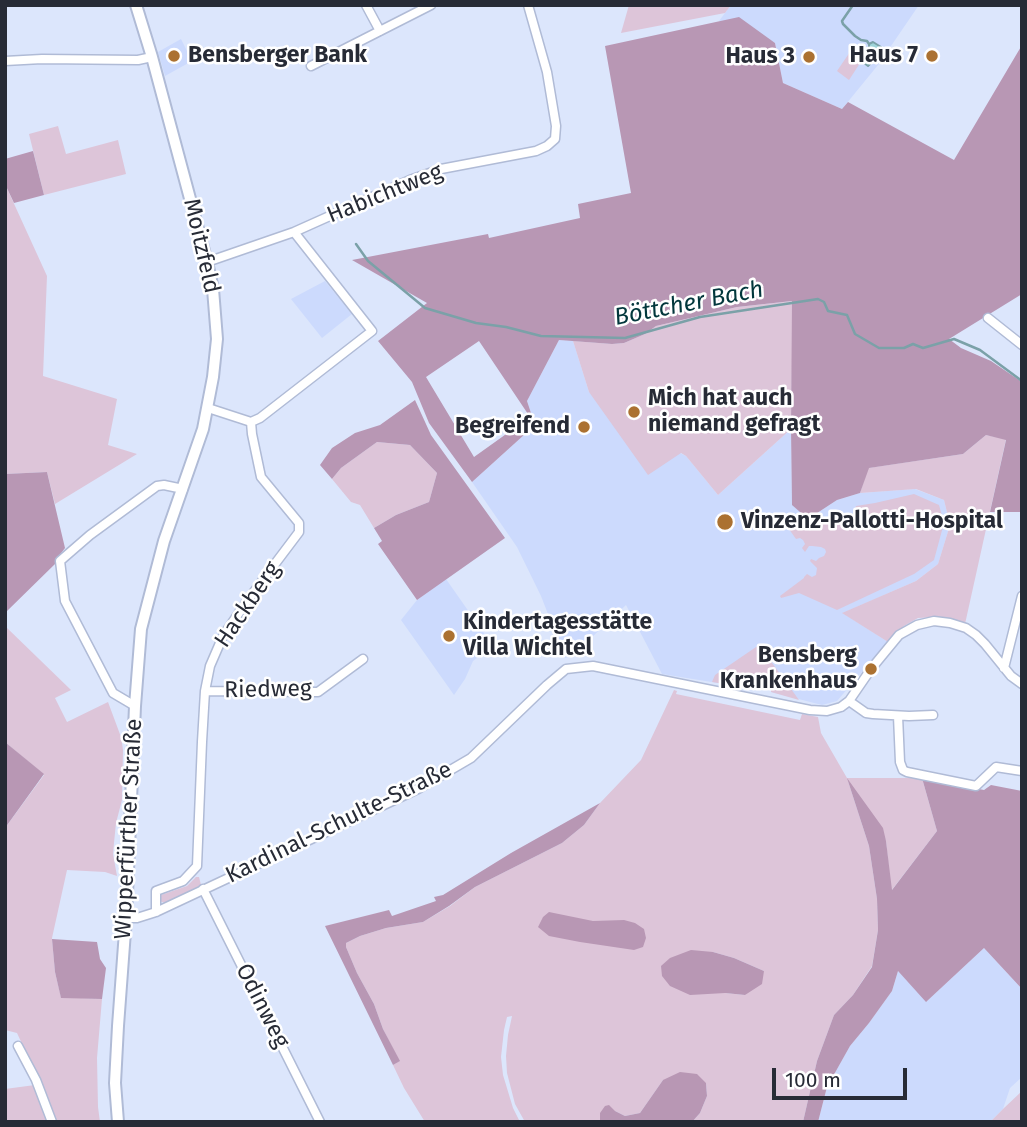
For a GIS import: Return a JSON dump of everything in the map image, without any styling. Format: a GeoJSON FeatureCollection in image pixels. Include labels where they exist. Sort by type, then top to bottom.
{"type":"FeatureCollection","features":[{"type":"Feature","properties":{"kind":"main road","name":"Moitzfeld"},"geometry":{"type":"LineString","coordinates":[[135,706],[141,629],[164,541],[203,429],[217,339],[213,289],[207,262],[136,5]]}},
{"type":"Feature","properties":{"kind":"main road","name":"Wipperfürther Straße"},"geometry":{"type":"LineString","coordinates":[[118,1122],[116,1072],[135,706]]}},
{"type":"Feature","properties":{"kind":"street"},"geometry":{"type":"LineString","coordinates":[[366,5],[380,31]]}},
{"type":"Feature","properties":{"kind":"street"},"geometry":{"type":"LineString","coordinates":[[312,66],[431,5]]}},
{"type":"Feature","properties":{"kind":"street","name":"Habichtweg"},"geometry":{"type":"LineString","coordinates":[[207,262],[294,232],[440,169],[537,151],[547,146],[555,139],[556,126],[547,72],[528,5]]}},
{"type":"Feature","properties":{"kind":"street"},"geometry":{"type":"LineString","coordinates":[[5,61],[138,60],[152,57]]}},
{"type":"Feature","properties":{"kind":"street"},"geometry":{"type":"LineString","coordinates":[[208,408],[251,422],[260,418],[372,331],[294,232]]}},
{"type":"Feature","properties":{"kind":"street"},"geometry":{"type":"LineString","coordinates":[[988,318],[1022,345]]}},
{"type":"Feature","properties":{"kind":"street","name":"Hackberg"},"geometry":{"type":"LineString","coordinates":[[156,912],[156,891],[183,881],[198,866],[205,691],[210,666],[223,636],[299,532],[299,523],[261,477],[251,422]]}},
{"type":"Feature","properties":{"kind":"street","name":"Wipperfürther Straße"},"geometry":{"type":"LineString","coordinates":[[135,706],[113,694],[65,601],[60,561],[90,534],[157,486],[183,489]]}},
{"type":"Feature","properties":{"kind":"street"},"geometry":{"type":"LineString","coordinates":[[1004,668],[1022,596]]}},
{"type":"Feature","properties":{"kind":"street"},"geometry":{"type":"LineString","coordinates":[[933,715],[898,716],[866,712],[849,701],[899,635],[925,622],[943,621],[966,628],[985,644],[1011,676],[1022,684]]}},
{"type":"Feature","properties":{"kind":"street","name":"Riedweg"},"geometry":{"type":"LineString","coordinates":[[205,691],[318,692],[363,659]]}},
{"type":"Feature","properties":{"kind":"street","name":"Kardinal-Schulte-Straße"},"geometry":{"type":"LineString","coordinates":[[126,918],[137,918],[156,912],[418,789],[471,758],[566,669],[593,666],[819,711],[834,710],[849,701]]}},
{"type":"Feature","properties":{"kind":"street"},"geometry":{"type":"LineString","coordinates":[[898,716],[900,762],[903,770],[907,772],[976,786],[996,767],[1022,771]]}},
{"type":"Feature","properties":{"kind":"street","name":"Odinweg"},"geometry":{"type":"LineString","coordinates":[[203,890],[320,1122]]}},
{"type":"Feature","properties":{"kind":"street"},"geometry":{"type":"LineString","coordinates":[[18,1045],[36,1080],[52,1122]]}},
{"type":"Feature","properties":{"kind":"shaded area"},"geometry":{"type":"Polygon","coordinates":[[[629,5],[731,5],[725,13],[621,33],[629,5]]]}},
{"type":"Feature","properties":{"kind":"shaded area"},"geometry":{"type":"Polygon","coordinates":[[[731,5],[919,5],[878,65],[842,109],[783,83],[775,43],[719,21],[731,5]]]}},
{"type":"Feature","properties":{"kind":"shaded area"},"geometry":{"type":"Polygon","coordinates":[[[739,17],[775,43],[783,83],[842,109],[848,102],[954,160],[1022,45],[1022,294],[949,339],[961,348],[991,361],[1022,382],[1022,512],[990,512],[1006,440],[986,435],[963,454],[869,468],[860,493],[837,500],[808,519],[792,505],[792,301],[737,307],[656,326],[624,343],[559,340],[527,401],[535,425],[472,482],[429,423],[412,382],[378,341],[427,303],[352,260],[488,234],[489,238],[580,218],[578,204],[631,193],[605,46],[739,17]],[[479,341],[426,377],[474,457],[530,417],[479,341]]]}},
{"type":"Feature","properties":{"kind":"shaded area"},"geometry":{"type":"Polygon","coordinates":[[[181,39],[192,61],[165,76],[158,52],[181,39]]]}},
{"type":"Feature","properties":{"kind":"shaded area"},"geometry":{"type":"Polygon","coordinates":[[[873,42],[881,47],[881,53],[868,66],[864,63],[869,44],[873,42]]]}},
{"type":"Feature","properties":{"kind":"shaded area"},"geometry":{"type":"Polygon","coordinates":[[[852,49],[864,57],[849,80],[837,71],[852,49]]]}},
{"type":"Feature","properties":{"kind":"shaded area"},"geometry":{"type":"Polygon","coordinates":[[[58,126],[66,154],[118,140],[126,174],[44,195],[29,134],[58,126]]]}},
{"type":"Feature","properties":{"kind":"shaded area"},"geometry":{"type":"Polygon","coordinates":[[[33,151],[44,195],[14,203],[5,184],[5,159],[33,151]]]}},
{"type":"Feature","properties":{"kind":"shaded area"},"geometry":{"type":"Polygon","coordinates":[[[5,184],[47,276],[43,376],[117,399],[108,445],[137,454],[55,504],[47,472],[5,474],[5,184]]]}},
{"type":"Feature","properties":{"kind":"shaded area"},"geometry":{"type":"Polygon","coordinates":[[[325,281],[352,314],[322,338],[291,299],[325,281]]]}},
{"type":"Feature","properties":{"kind":"shaded area"},"geometry":{"type":"Polygon","coordinates":[[[793,301],[791,429],[718,495],[681,453],[648,475],[589,392],[573,341],[624,343],[656,326],[737,307],[793,301]]]}},
{"type":"Feature","properties":{"kind":"shaded area","name":"Vinzenz-Pallotti-Hospital"},"geometry":{"type":"Polygon","coordinates":[[[559,340],[573,341],[589,392],[686,456],[718,495],[791,429],[792,504],[808,519],[837,500],[860,493],[915,489],[944,500],[950,525],[938,564],[916,581],[843,613],[888,642],[837,701],[822,705],[771,692],[771,689],[762,687],[761,690],[662,674],[626,605],[573,655],[565,658],[541,596],[517,547],[472,482],[535,425],[527,401],[559,340]]]}},
{"type":"Feature","properties":{"kind":"shaded area"},"geometry":{"type":"Polygon","coordinates":[[[415,400],[431,435],[505,538],[417,600],[378,544],[382,541],[374,528],[396,515],[429,502],[437,473],[410,445],[377,442],[341,468],[332,479],[320,465],[332,448],[355,433],[380,425],[415,400]]]}},
{"type":"Feature","properties":{"kind":"shaded area"},"geometry":{"type":"Polygon","coordinates":[[[986,435],[1006,439],[965,624],[939,617],[918,618],[904,626],[888,642],[842,613],[916,581],[938,564],[950,525],[944,500],[916,489],[860,493],[868,468],[963,454],[986,435]]]}},
{"type":"Feature","properties":{"kind":"shaded area"},"geometry":{"type":"Polygon","coordinates":[[[377,442],[410,445],[437,473],[429,502],[396,515],[374,528],[360,505],[351,502],[332,479],[341,468],[377,442]]]}},
{"type":"Feature","properties":{"kind":"shaded area"},"geometry":{"type":"Polygon","coordinates":[[[47,472],[65,548],[55,564],[5,613],[5,474],[47,472]]]}},
{"type":"Feature","properties":{"kind":"shaded area"},"geometry":{"type":"Polygon","coordinates":[[[914,494],[939,505],[944,523],[934,560],[914,574],[837,610],[799,593],[781,598],[780,596],[807,574],[812,577],[816,575],[817,568],[810,561],[816,561],[826,552],[821,547],[809,546],[805,552],[802,548],[805,544],[803,540],[796,539],[784,522],[794,514],[802,523],[817,518],[850,521],[856,506],[914,494]]]}},
{"type":"Feature","properties":{"kind":"shaded area","name":"Kindertagesstätte Villa Wichtel"},"geometry":{"type":"Polygon","coordinates":[[[446,579],[488,639],[483,646],[485,652],[473,661],[454,695],[401,620],[417,600],[446,579]]]}},
{"type":"Feature","properties":{"kind":"shaded area"},"geometry":{"type":"Polygon","coordinates":[[[5,626],[71,690],[55,698],[67,722],[108,702],[121,737],[122,800],[116,823],[113,854],[117,876],[105,872],[67,870],[52,938],[55,972],[61,997],[102,999],[97,1058],[100,1122],[55,1122],[17,1033],[5,1030],[5,828],[44,775],[5,742],[5,626]]]}},
{"type":"Feature","properties":{"kind":"shaded area"},"geometry":{"type":"Polygon","coordinates":[[[759,645],[799,700],[762,687],[761,690],[712,682],[715,675],[759,645]]]}},
{"type":"Feature","properties":{"kind":"shaded area"},"geometry":{"type":"Polygon","coordinates":[[[674,690],[677,691],[676,694],[800,720],[802,714],[818,717],[821,733],[847,778],[922,778],[937,831],[891,891],[886,841],[848,781],[869,846],[877,899],[878,930],[872,966],[853,995],[834,1015],[817,1061],[803,1122],[692,1122],[700,1113],[707,1096],[706,1083],[663,1080],[640,1113],[625,1116],[615,1111],[600,1113],[600,1122],[525,1122],[515,1104],[507,1073],[506,1056],[512,1016],[507,1017],[501,1057],[503,1075],[520,1122],[425,1122],[393,1065],[399,1061],[357,973],[346,943],[386,928],[423,922],[475,887],[562,843],[584,825],[600,803],[641,760],[674,690]],[[713,952],[710,993],[745,995],[764,971],[713,952]]]}},
{"type":"Feature","properties":{"kind":"shaded area"},"geometry":{"type":"Polygon","coordinates":[[[5,742],[44,774],[5,828],[5,742]]]}},
{"type":"Feature","properties":{"kind":"shaded area"},"geometry":{"type":"Polygon","coordinates":[[[847,778],[883,828],[892,890],[937,831],[922,778],[984,790],[991,785],[1022,791],[1022,989],[984,948],[926,1002],[898,971],[892,991],[850,1046],[827,1087],[818,1122],[803,1122],[817,1061],[834,1015],[853,995],[872,967],[878,930],[877,899],[869,846],[847,778]]]}},
{"type":"Feature","properties":{"kind":"shaded area"},"geometry":{"type":"Polygon","coordinates":[[[600,803],[584,825],[562,843],[475,887],[423,922],[386,928],[346,943],[357,973],[400,1061],[393,1065],[325,926],[389,910],[392,916],[436,901],[434,897],[443,895],[600,803]]]}},
{"type":"Feature","properties":{"kind":"shaded area"},"geometry":{"type":"Polygon","coordinates":[[[199,877],[201,885],[194,890],[165,903],[159,901],[161,895],[187,886],[199,877]]]}},
{"type":"Feature","properties":{"kind":"shaded area"},"geometry":{"type":"Polygon","coordinates":[[[549,912],[593,921],[624,920],[644,929],[646,938],[643,947],[634,950],[549,936],[538,927],[549,912]]]}},
{"type":"Feature","properties":{"kind":"shaded area"},"geometry":{"type":"Polygon","coordinates":[[[52,939],[97,942],[100,959],[106,968],[102,999],[61,998],[52,939]]]}},
{"type":"Feature","properties":{"kind":"shaded area"},"geometry":{"type":"Polygon","coordinates":[[[984,948],[1022,989],[1022,1077],[1010,1088],[1003,1109],[990,1122],[818,1122],[827,1087],[850,1046],[892,991],[898,971],[927,1001],[984,948]]]}},
{"type":"Feature","properties":{"kind":"shaded area"},"geometry":{"type":"Polygon","coordinates":[[[691,950],[734,958],[764,971],[762,984],[745,995],[690,995],[670,986],[662,976],[661,966],[670,958],[691,950]]]}},
{"type":"Feature","properties":{"kind":"shaded area"},"geometry":{"type":"Polygon","coordinates":[[[680,1072],[697,1074],[706,1083],[707,1096],[700,1113],[692,1122],[600,1122],[600,1113],[609,1105],[625,1116],[640,1113],[663,1080],[680,1072]]]}},
{"type":"Feature","properties":{"kind":"shaded area"},"geometry":{"type":"Polygon","coordinates":[[[35,1085],[49,1122],[5,1122],[5,1089],[35,1085]]]}},
{"type":"Feature","properties":{"kind":"shaded area"},"geometry":{"type":"Polygon","coordinates":[[[1022,1091],[1022,1122],[990,1122],[1003,1109],[1022,1091]]]}},
{"type":"Feature","properties":{"kind":"waterway"},"geometry":{"type":"LineString","coordinates":[[853,5],[842,21],[843,24],[855,36],[869,44]]}},
{"type":"Feature","properties":{"kind":"waterway","name":"Böttcher Bach"},"geometry":{"type":"LineString","coordinates":[[356,244],[368,261],[425,308],[476,323],[541,336],[625,338],[700,317],[818,299],[824,302],[828,311],[847,315],[855,334],[879,348],[904,348],[913,344],[923,348],[954,339],[980,350],[1022,381]]}},
{"type":"Feature","properties":{"kind":"place","name":"Bensberger Bank"},"geometry":{"type":"Point","coordinates":[174,56]}},
{"type":"Feature","properties":{"kind":"place","name":"Haus 7"},"geometry":{"type":"Point","coordinates":[932,56]}},
{"type":"Feature","properties":{"kind":"place","name":"Haus 3"},"geometry":{"type":"Point","coordinates":[809,57]}},
{"type":"Feature","properties":{"kind":"place","name":"Mich hat auch niemand gefragt"},"geometry":{"type":"Point","coordinates":[634,412]}},
{"type":"Feature","properties":{"kind":"place","name":"Begreifend"},"geometry":{"type":"Point","coordinates":[584,427]}},
{"type":"Feature","properties":{"kind":"place","name":"Vinzenz-Pallotti-Hospital"},"geometry":{"type":"Point","coordinates":[725,522]}},
{"type":"Feature","properties":{"kind":"place","name":"Kindertagesstätte Villa Wichtel"},"geometry":{"type":"Point","coordinates":[449,636]}},
{"type":"Feature","properties":{"kind":"place","name":"Bensberg Krankenhaus"},"geometry":{"type":"Point","coordinates":[871,669]}}]}
